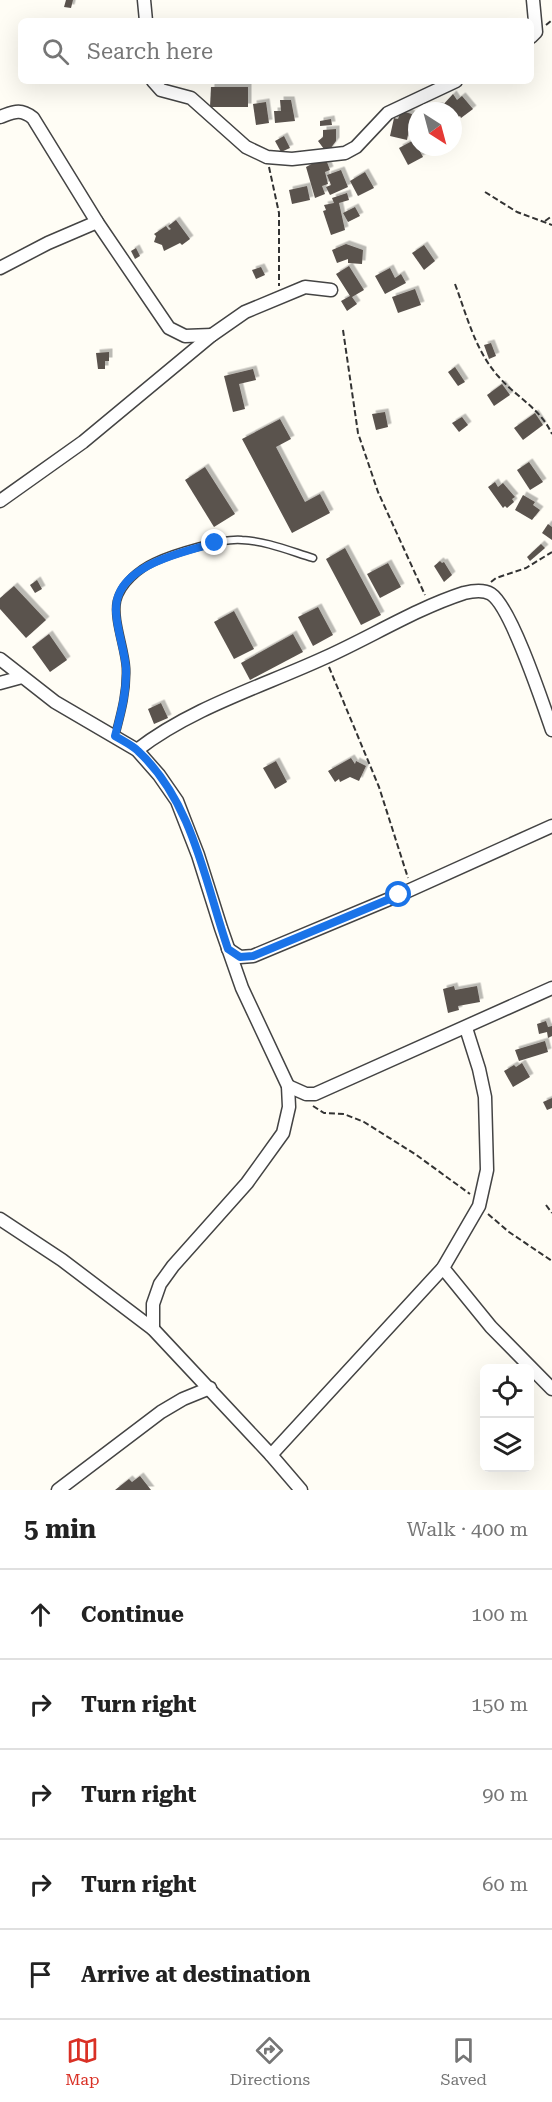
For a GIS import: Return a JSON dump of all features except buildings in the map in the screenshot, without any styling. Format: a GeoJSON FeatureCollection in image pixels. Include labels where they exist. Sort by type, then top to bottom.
{"type":"FeatureCollection","features":[{"type":"Feature","properties":{"kind":"street"},"geometry":{"type":"LineString","coordinates":[[144,0],[146,18]]}},
{"type":"Feature","properties":{"kind":"street"},"geometry":{"type":"LineString","coordinates":[[533,0],[537,25],[534,34]]}},
{"type":"Feature","properties":{"kind":"street"},"geometry":{"type":"LineString","coordinates":[[156,84],[161,90],[191,98],[246,147],[267,157],[292,159],[345,153],[356,147],[388,113],[450,84]]}},
{"type":"Feature","properties":{"kind":"street"},"geometry":{"type":"LineString","coordinates":[[0,117],[16,111],[25,112],[33,118],[97,222],[169,328],[185,336],[212,335]]}},
{"type":"Feature","properties":{"kind":"street"},"geometry":{"type":"LineString","coordinates":[[0,268],[48,243],[97,222]]}},
{"type":"Feature","properties":{"kind":"street"},"geometry":{"type":"LineString","coordinates":[[0,501],[83,442],[212,335],[245,312],[305,288],[332,290]]}},
{"type":"Feature","properties":{"kind":"street"},"geometry":{"type":"LineString","coordinates":[[137,750],[159,733],[238,695],[325,658],[430,606],[467,592],[479,591],[490,593],[508,619],[536,684],[552,730]]}},
{"type":"Feature","properties":{"kind":"street"},"geometry":{"type":"LineString","coordinates":[[0,663],[55,702],[137,750],[159,775],[177,801],[198,855],[242,988],[288,1086],[289,1107],[283,1132],[247,1183],[180,1258],[160,1284],[153,1304],[153,1329]]}},
{"type":"Feature","properties":{"kind":"street"},"geometry":{"type":"LineString","coordinates":[[0,684],[22,677]]}},
{"type":"Feature","properties":{"kind":"street"},"geometry":{"type":"LineString","coordinates":[[228,949],[240,957],[253,956],[411,890],[552,826]]}},
{"type":"Feature","properties":{"kind":"street"},"geometry":{"type":"LineString","coordinates":[[288,1086],[306,1094],[315,1094],[552,988]]}},
{"type":"Feature","properties":{"kind":"street"},"geometry":{"type":"LineString","coordinates":[[271,1455],[443,1268],[479,1206],[487,1170],[485,1097],[479,1069],[465,1028]]}},
{"type":"Feature","properties":{"kind":"street"},"geometry":{"type":"LineString","coordinates":[[0,1219],[62,1260],[153,1329],[210,1388],[301,1490]]}},
{"type":"Feature","properties":{"kind":"street"},"geometry":{"type":"LineString","coordinates":[[443,1268],[491,1327],[552,1389]]}},
{"type":"Feature","properties":{"kind":"street"},"geometry":{"type":"LineString","coordinates":[[58,1490],[161,1412],[183,1399],[210,1388]]}},
{"type":"Feature","properties":{"kind":"lane"},"geometry":{"type":"LineString","coordinates":[[115,736],[126,693],[126,667],[116,611],[123,588],[136,573],[153,562],[172,555],[215,543],[240,539],[262,542],[313,558]]}},
{"type":"Feature","properties":{"kind":"path"},"geometry":{"type":"LineString","coordinates":[[267,157],[279,213],[279,298]]}},
{"type":"Feature","properties":{"kind":"path"},"geometry":{"type":"LineString","coordinates":[[485,192],[517,212],[544,220],[552,225]]}},
{"type":"Feature","properties":{"kind":"path"},"geometry":{"type":"LineString","coordinates":[[544,220],[552,216]]}},
{"type":"Feature","properties":{"kind":"path"},"geometry":{"type":"LineString","coordinates":[[455,284],[478,349],[499,377],[532,406],[546,422],[552,434]]}},
{"type":"Feature","properties":{"kind":"path"},"geometry":{"type":"LineString","coordinates":[[343,330],[358,433],[378,492],[430,606]]}},
{"type":"Feature","properties":{"kind":"path"},"geometry":{"type":"LineString","coordinates":[[479,591],[496,578],[526,568],[552,552]]}},
{"type":"Feature","properties":{"kind":"path"},"geometry":{"type":"LineString","coordinates":[[325,658],[379,787],[411,890]]}},
{"type":"Feature","properties":{"kind":"path"},"geometry":{"type":"LineString","coordinates":[[313,1106],[324,1113],[344,1114],[364,1122],[415,1154],[450,1181],[468,1191],[479,1206],[509,1232],[552,1261]]}},
{"type":"Feature","properties":{"kind":"path"},"geometry":{"type":"LineString","coordinates":[[546,1205],[552,1213]]}},
{"type":"Feature","properties":{"kind":"route"},"geometry":{"type":"LineString","coordinates":[[215,543],[153,562],[136,573],[123,588],[116,611],[126,667],[126,693],[115,736],[137,750],[159,775],[177,801],[198,855],[228,949],[240,957],[253,956],[399,895]]}}]}
